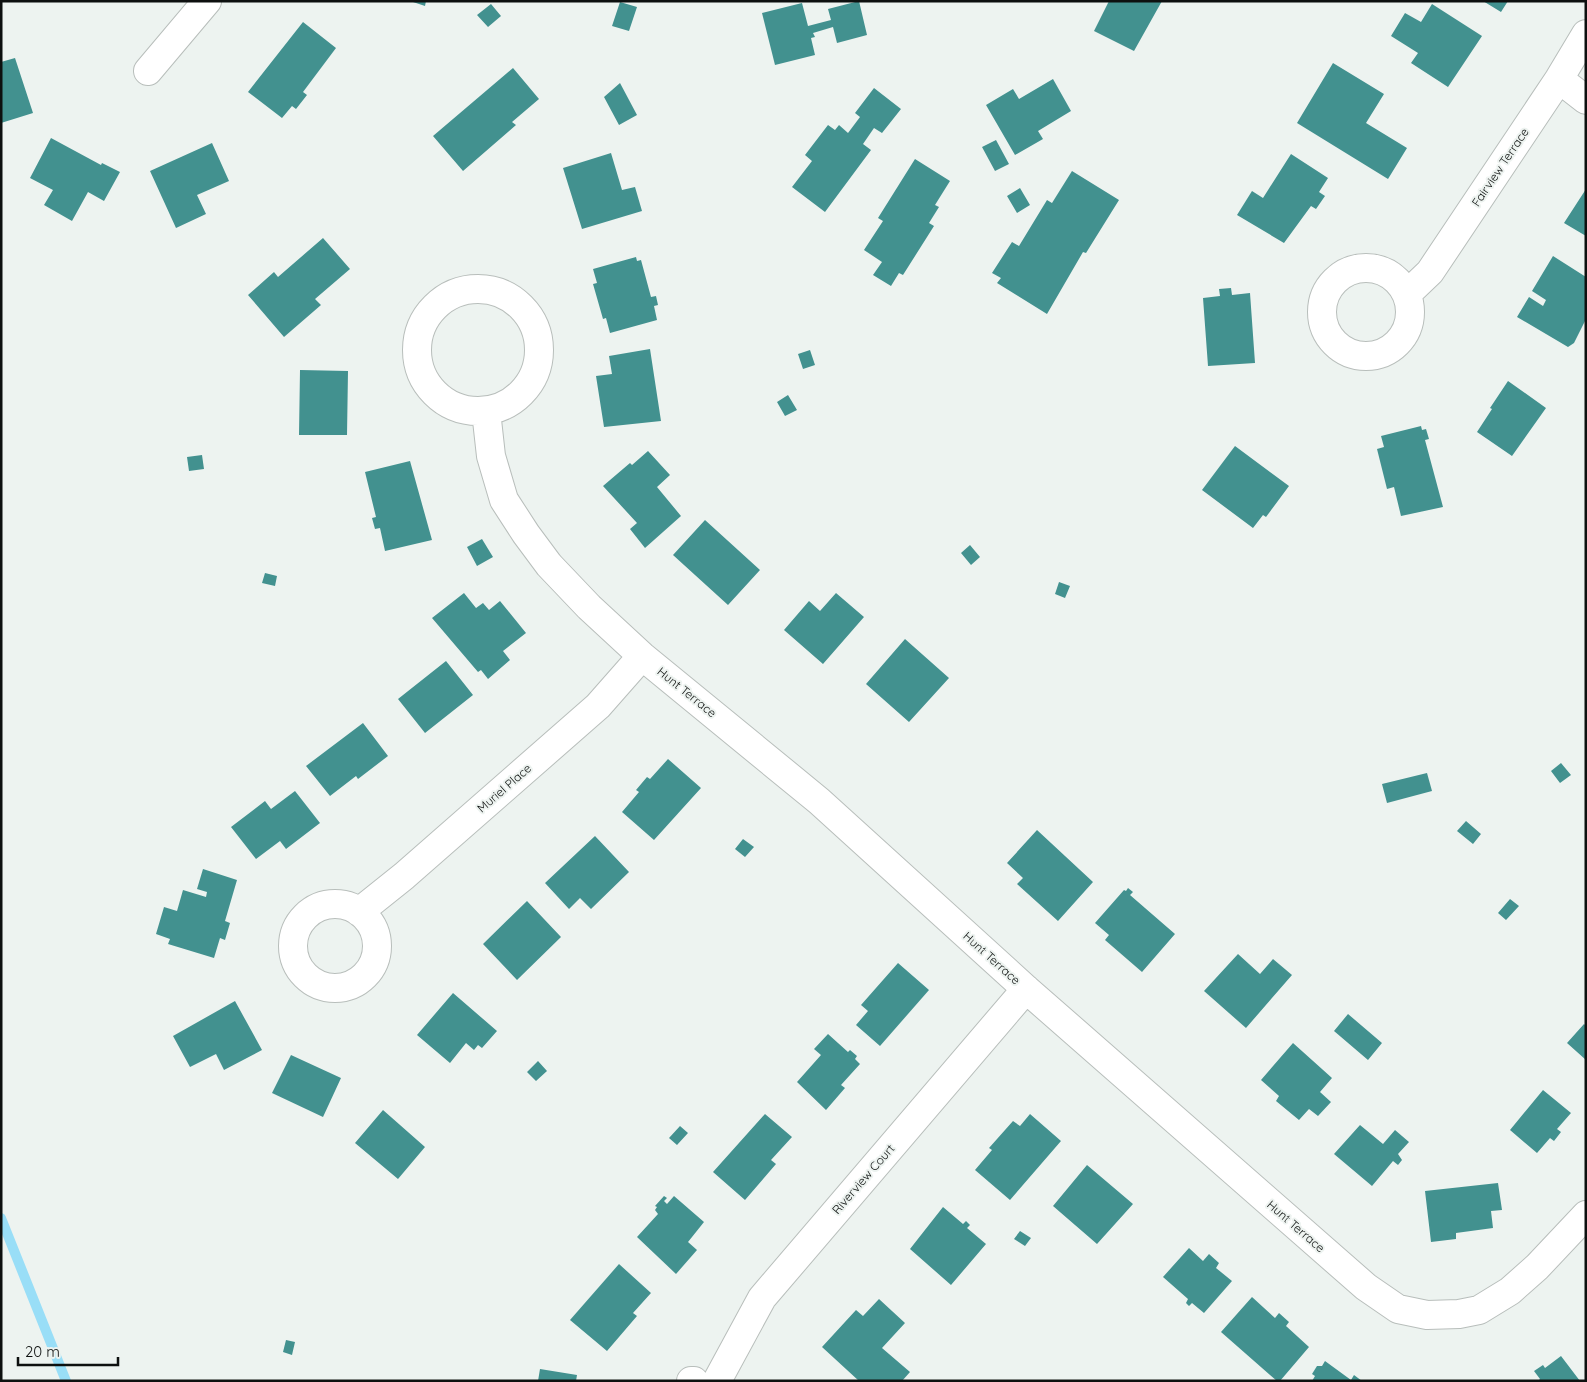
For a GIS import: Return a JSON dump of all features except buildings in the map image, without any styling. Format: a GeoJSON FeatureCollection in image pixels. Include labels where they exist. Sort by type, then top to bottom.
{"type":"FeatureCollection","features":[{"type":"Feature","properties":{"kind":"street"},"geometry":{"type":"LineString","coordinates":[[148,71],[207,1]]}},
{"type":"Feature","properties":{"kind":"street","name":"Fairview Terrace"},"geometry":{"type":"LineString","coordinates":[[1407,294],[1430,272],[1559,79],[1586,34]]}},
{"type":"Feature","properties":{"kind":"street"},"geometry":{"type":"LineString","coordinates":[[1559,79],[1586,100]]}},
{"type":"Feature","properties":{"kind":"street"},"geometry":{"type":"LineString","coordinates":[[483,289],[501,293],[520,306],[534,327],[539,349],[537,368],[526,388],[506,404],[486,411],[465,410],[451,405],[430,388],[419,368],[416,350],[420,330],[426,316],[441,301],[467,290],[483,289]]}},
{"type":"Feature","properties":{"kind":"street","name":"Hunt Terrace"},"geometry":{"type":"LineString","coordinates":[[486,411],[491,456],[504,500],[549,566],[589,607],[642,656],[819,801],[1026,989],[1366,1287],[1398,1309],[1427,1315],[1459,1314],[1480,1310],[1510,1290],[1537,1267],[1586,1215]]}},
{"type":"Feature","properties":{"kind":"street","name":"Muriel Place"},"geometry":{"type":"LineString","coordinates":[[359,912],[404,876],[598,706],[642,656]]}},
{"type":"Feature","properties":{"kind":"street","name":"Riverview Court"},"geometry":{"type":"LineString","coordinates":[[718,1381],[762,1298],[1026,989]]}},
{"type":"Feature","properties":{"kind":"waterway"},"geometry":{"type":"LineString","coordinates":[[1,1218],[66,1381]]}}]}
